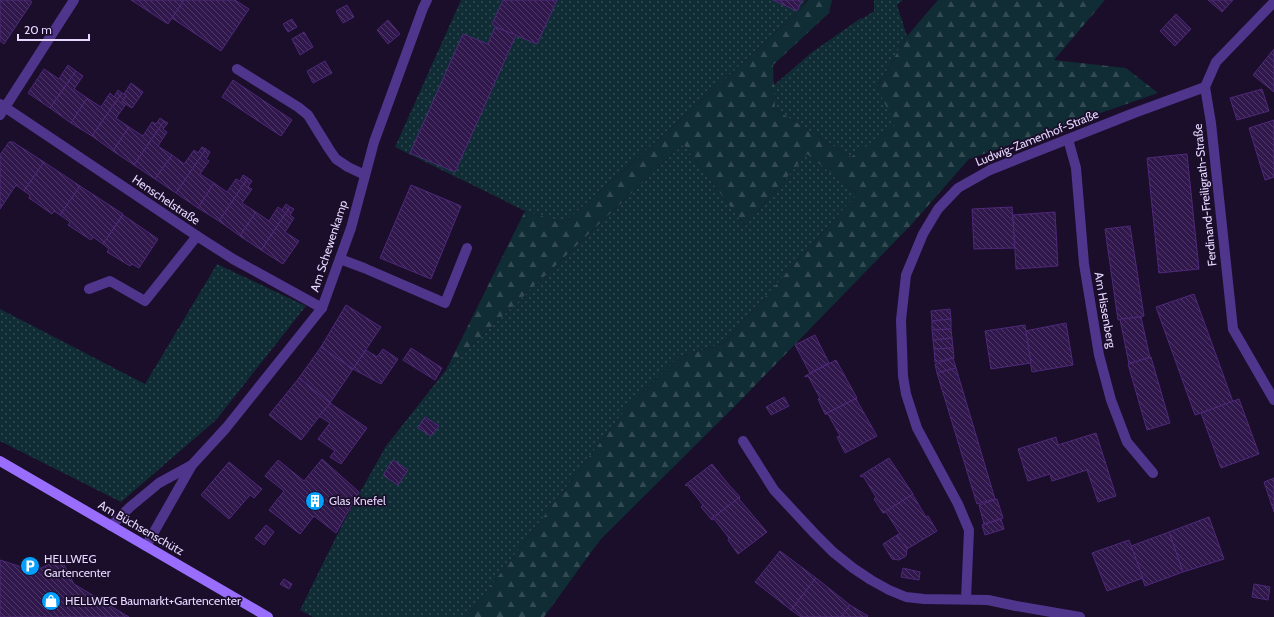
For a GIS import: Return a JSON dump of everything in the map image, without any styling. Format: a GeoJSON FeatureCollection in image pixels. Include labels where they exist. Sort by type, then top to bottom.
{"type":"FeatureCollection","features":[{"type":"Feature","properties":{"kind":"street"},"geometry":{"type":"LineString","coordinates":[[2,109],[74,0]]}},
{"type":"Feature","properties":{"kind":"street","name":"Am Schewenkamp"},"geometry":{"type":"LineString","coordinates":[[146,546],[192,464],[226,428],[322,308],[350,228],[374,142],[420,15],[427,0]]}},
{"type":"Feature","properties":{"kind":"street"},"geometry":{"type":"LineString","coordinates":[[1205,87],[1216,62],[1274,2]]}},
{"type":"Feature","properties":{"kind":"street"},"geometry":{"type":"LineString","coordinates":[[237,69],[298,107],[316,126],[328,150],[336,159],[348,167],[365,175]]}},
{"type":"Feature","properties":{"kind":"street","name":"Ludwig-Zamenhof-Straße"},"geometry":{"type":"LineString","coordinates":[[966,599],[969,530],[958,504],[917,428],[902,376],[901,320],[906,275],[923,234],[938,209],[958,188],[990,170],[1205,87]]}},
{"type":"Feature","properties":{"kind":"street","name":"Ferdinand-Freiligrath-Straße"},"geometry":{"type":"LineString","coordinates":[[1205,87],[1211,123],[1233,329],[1274,400]]}},
{"type":"Feature","properties":{"kind":"street","name":"Henschelstraße"},"geometry":{"type":"LineString","coordinates":[[2,109],[233,259],[322,308]]}},
{"type":"Feature","properties":{"kind":"street","name":"Am Hissenberg"},"geometry":{"type":"LineString","coordinates":[[1068,139],[1076,168],[1084,264],[1099,355],[1111,400],[1126,442],[1153,473]]}},
{"type":"Feature","properties":{"kind":"street"},"geometry":{"type":"LineString","coordinates":[[89,289],[110,282],[145,301],[197,236]]}},
{"type":"Feature","properties":{"kind":"street"},"geometry":{"type":"LineString","coordinates":[[340,259],[445,303],[467,248]]}},
{"type":"Feature","properties":{"kind":"street"},"geometry":{"type":"LineString","coordinates":[[743,441],[774,490],[814,534],[853,568],[877,583],[906,597],[924,599],[988,600],[1080,617]]}},
{"type":"Feature","properties":{"kind":"street","name":"Am Büchsenschütz"},"geometry":{"type":"LineString","coordinates":[[0,461],[268,617]]}},
{"type":"Feature","properties":{"kind":"street","name":"Am Schewenkamp"},"geometry":{"type":"LineString","coordinates":[[111,526],[130,507],[159,483],[192,464]]}},
{"type":"Feature","properties":{"kind":"green space"},"geometry":{"type":"Polygon","coordinates":[[[461,0],[806,0],[798,12],[679,121],[564,223],[525,211],[395,147],[461,0]]]}},
{"type":"Feature","properties":{"kind":"green space"},"geometry":{"type":"Polygon","coordinates":[[[808,0],[832,0],[829,13],[773,65],[775,109],[851,157],[895,125],[877,87],[907,36],[938,0],[1105,0],[1054,60],[1126,68],[1158,93],[969,159],[911,225],[739,402],[600,540],[544,617],[467,617],[625,410],[679,357],[724,343],[857,194],[807,154],[745,226],[683,144],[446,370],[525,211],[564,223],[679,121],[798,12],[808,0]]]}},
{"type":"Feature","properties":{"kind":"green space"},"geometry":{"type":"Polygon","coordinates":[[[874,0],[903,0],[897,5],[907,36],[877,87],[896,125],[851,157],[775,109],[773,86],[811,53],[861,18],[862,19],[874,11],[874,0]]]}},
{"type":"Feature","properties":{"kind":"green space"},"geometry":{"type":"Polygon","coordinates":[[[683,144],[745,226],[807,154],[857,194],[724,343],[679,357],[625,410],[467,617],[313,617],[300,610],[344,521],[386,446],[446,370],[683,144]]]}},
{"type":"Feature","properties":{"kind":"green space"},"geometry":{"type":"Polygon","coordinates":[[[217,264],[306,306],[216,420],[121,502],[0,441],[0,309],[145,384],[217,264]]]}},
{"type":"Feature","properties":{"kind":"building"},"geometry":{"type":"Polygon","coordinates":[[[0,0],[29,0],[32,2],[4,44],[0,41],[0,0]]]}},
{"type":"Feature","properties":{"kind":"building"},"geometry":{"type":"Polygon","coordinates":[[[131,0],[184,0],[168,24],[131,0]]]}},
{"type":"Feature","properties":{"kind":"building"},"geometry":{"type":"Polygon","coordinates":[[[184,0],[235,0],[249,9],[221,51],[172,18],[184,0]]]}},
{"type":"Feature","properties":{"kind":"building"},"geometry":{"type":"Polygon","coordinates":[[[503,0],[557,0],[537,44],[498,28],[492,24],[503,0]]]}},
{"type":"Feature","properties":{"kind":"building"},"geometry":{"type":"Polygon","coordinates":[[[773,0],[802,0],[797,11],[773,0]]]}},
{"type":"Feature","properties":{"kind":"building"},"geometry":{"type":"Polygon","coordinates":[[[1208,0],[1233,0],[1222,12],[1208,0]]]}},
{"type":"Feature","properties":{"kind":"building"},"geometry":{"type":"Polygon","coordinates":[[[347,5],[354,17],[343,23],[336,11],[347,5]]]}},
{"type":"Feature","properties":{"kind":"building"},"geometry":{"type":"Polygon","coordinates":[[[1176,14],[1191,29],[1175,46],[1160,31],[1176,14]]]}},
{"type":"Feature","properties":{"kind":"building"},"geometry":{"type":"Polygon","coordinates":[[[292,19],[297,27],[288,32],[283,24],[292,19]]]}},
{"type":"Feature","properties":{"kind":"building"},"geometry":{"type":"Polygon","coordinates":[[[388,20],[400,34],[388,44],[377,30],[388,20]]]}},
{"type":"Feature","properties":{"kind":"building"},"geometry":{"type":"Polygon","coordinates":[[[495,27],[516,35],[455,172],[410,153],[463,34],[488,44],[495,27]]]}},
{"type":"Feature","properties":{"kind":"building"},"geometry":{"type":"Polygon","coordinates":[[[304,32],[313,47],[300,55],[292,39],[304,32]]]}},
{"type":"Feature","properties":{"kind":"building"},"geometry":{"type":"Polygon","coordinates":[[[1274,49],[1274,92],[1253,75],[1274,49]]]}},
{"type":"Feature","properties":{"kind":"building"},"geometry":{"type":"Polygon","coordinates":[[[325,61],[332,73],[313,83],[307,71],[325,61]]]}},
{"type":"Feature","properties":{"kind":"building"},"geometry":{"type":"Polygon","coordinates":[[[68,65],[76,71],[50,108],[28,93],[44,69],[59,79],[68,65]]]}},
{"type":"Feature","properties":{"kind":"building"},"geometry":{"type":"Polygon","coordinates":[[[76,71],[83,76],[74,89],[87,98],[71,123],[50,108],[76,71]]]}},
{"type":"Feature","properties":{"kind":"building"},"geometry":{"type":"Polygon","coordinates":[[[233,80],[292,120],[281,136],[222,97],[233,80]]]}},
{"type":"Feature","properties":{"kind":"building"},"geometry":{"type":"Polygon","coordinates":[[[131,83],[143,92],[132,108],[122,102],[126,95],[124,94],[131,83]]]}},
{"type":"Feature","properties":{"kind":"building"},"geometry":{"type":"Polygon","coordinates":[[[1262,89],[1269,111],[1237,120],[1230,98],[1262,89]]]}},
{"type":"Feature","properties":{"kind":"building"},"geometry":{"type":"Polygon","coordinates":[[[118,90],[122,93],[92,136],[71,123],[87,98],[101,107],[110,93],[114,97],[118,90]]]}},
{"type":"Feature","properties":{"kind":"building"},"geometry":{"type":"Polygon","coordinates":[[[122,93],[126,95],[122,102],[126,104],[116,118],[129,127],[113,151],[92,136],[122,93]]]}},
{"type":"Feature","properties":{"kind":"building"},"geometry":{"type":"Polygon","coordinates":[[[160,118],[164,121],[134,165],[113,151],[129,127],[143,136],[152,122],[156,124],[160,118]]]}},
{"type":"Feature","properties":{"kind":"building"},"geometry":{"type":"Polygon","coordinates":[[[1274,120],[1274,177],[1265,180],[1249,128],[1274,120]]]}},
{"type":"Feature","properties":{"kind":"building"},"geometry":{"type":"Polygon","coordinates":[[[164,121],[168,123],[163,129],[167,132],[158,146],[172,155],[155,179],[134,165],[164,121]]]}},
{"type":"Feature","properties":{"kind":"building"},"geometry":{"type":"Polygon","coordinates":[[[9,142],[13,142],[44,162],[24,191],[16,185],[0,209],[0,155],[9,142]]]}},
{"type":"Feature","properties":{"kind":"building"},"geometry":{"type":"Polygon","coordinates":[[[202,147],[206,149],[176,193],[155,179],[172,155],[184,164],[194,150],[198,153],[202,147]]]}},
{"type":"Feature","properties":{"kind":"building"},"geometry":{"type":"Polygon","coordinates":[[[206,149],[210,152],[206,159],[209,161],[200,174],[214,183],[198,208],[176,193],[206,149]]]}},
{"type":"Feature","properties":{"kind":"building"},"geometry":{"type":"Polygon","coordinates":[[[1187,154],[1199,269],[1159,273],[1147,158],[1187,154]]]}},
{"type":"Feature","properties":{"kind":"building"},"geometry":{"type":"Polygon","coordinates":[[[44,162],[80,186],[60,215],[54,211],[52,214],[29,198],[30,195],[24,191],[44,162]]]}},
{"type":"Feature","properties":{"kind":"building"},"geometry":{"type":"Polygon","coordinates":[[[243,175],[248,178],[219,221],[198,208],[214,183],[227,192],[236,179],[240,181],[243,175]]]}},
{"type":"Feature","properties":{"kind":"building"},"geometry":{"type":"Polygon","coordinates":[[[248,178],[252,181],[248,187],[252,189],[242,203],[256,212],[240,236],[219,221],[248,178]]]}},
{"type":"Feature","properties":{"kind":"building"},"geometry":{"type":"Polygon","coordinates":[[[411,185],[461,206],[431,279],[380,258],[411,185]]]}},
{"type":"Feature","properties":{"kind":"building"},"geometry":{"type":"Polygon","coordinates":[[[80,186],[123,214],[103,244],[93,237],[91,240],[68,225],[70,222],[60,215],[80,186]]]}},
{"type":"Feature","properties":{"kind":"building"},"geometry":{"type":"Polygon","coordinates":[[[286,204],[290,207],[261,250],[240,236],[256,212],[269,221],[278,207],[282,210],[286,204]]]}},
{"type":"Feature","properties":{"kind":"building"},"geometry":{"type":"Polygon","coordinates":[[[290,207],[294,209],[290,215],[294,218],[285,232],[299,241],[283,264],[261,250],[290,207]]]}},
{"type":"Feature","properties":{"kind":"building"},"geometry":{"type":"Polygon","coordinates":[[[1012,207],[1015,248],[974,249],[972,209],[1012,207]]]}},
{"type":"Feature","properties":{"kind":"building"},"geometry":{"type":"Polygon","coordinates":[[[1055,212],[1058,266],[1016,269],[1013,215],[1055,212]]]}},
{"type":"Feature","properties":{"kind":"building"},"geometry":{"type":"Polygon","coordinates":[[[123,215],[158,239],[139,268],[132,264],[130,266],[107,252],[109,249],[103,244],[123,215]]]}},
{"type":"Feature","properties":{"kind":"building"},"geometry":{"type":"Polygon","coordinates":[[[1130,226],[1144,316],[1118,320],[1105,229],[1130,226]]]}},
{"type":"Feature","properties":{"kind":"building"},"geometry":{"type":"Polygon","coordinates":[[[1194,294],[1233,402],[1195,415],[1156,307],[1194,294]]]}},
{"type":"Feature","properties":{"kind":"building"},"geometry":{"type":"Polygon","coordinates":[[[346,305],[381,327],[353,369],[321,347],[346,305]]]}},
{"type":"Feature","properties":{"kind":"building"},"geometry":{"type":"Polygon","coordinates":[[[950,309],[951,319],[932,321],[931,311],[950,309]]]}},
{"type":"Feature","properties":{"kind":"building"},"geometry":{"type":"Polygon","coordinates":[[[1141,317],[1150,358],[1129,364],[1120,319],[1141,317]]]}},
{"type":"Feature","properties":{"kind":"building"},"geometry":{"type":"Polygon","coordinates":[[[951,319],[951,329],[932,330],[932,321],[951,319]]]}},
{"type":"Feature","properties":{"kind":"building"},"geometry":{"type":"Polygon","coordinates":[[[1066,323],[1073,365],[1032,372],[1025,331],[1066,323]]]}},
{"type":"Feature","properties":{"kind":"building"},"geometry":{"type":"Polygon","coordinates":[[[1025,325],[1031,363],[991,369],[985,331],[1025,325]]]}},
{"type":"Feature","properties":{"kind":"building"},"geometry":{"type":"Polygon","coordinates":[[[951,329],[952,338],[933,340],[932,330],[951,329]]]}},
{"type":"Feature","properties":{"kind":"building"},"geometry":{"type":"Polygon","coordinates":[[[815,335],[829,363],[810,373],[795,345],[815,335]]]}},
{"type":"Feature","properties":{"kind":"building"},"geometry":{"type":"Polygon","coordinates":[[[952,338],[953,348],[934,349],[933,340],[952,338]]]}},
{"type":"Feature","properties":{"kind":"building"},"geometry":{"type":"Polygon","coordinates":[[[321,347],[353,369],[330,403],[299,378],[321,347]]]}},
{"type":"Feature","properties":{"kind":"building"},"geometry":{"type":"Polygon","coordinates":[[[411,348],[442,368],[435,380],[403,360],[411,348]]]}},
{"type":"Feature","properties":{"kind":"building"},"geometry":{"type":"Polygon","coordinates":[[[953,348],[954,358],[935,362],[934,349],[953,348]]]}},
{"type":"Feature","properties":{"kind":"building"},"geometry":{"type":"Polygon","coordinates":[[[383,349],[398,359],[381,384],[353,369],[366,350],[377,357],[383,349]]]}},
{"type":"Feature","properties":{"kind":"building"},"geometry":{"type":"Polygon","coordinates":[[[1151,357],[1170,423],[1147,430],[1128,364],[1151,357]]]}},
{"type":"Feature","properties":{"kind":"building"},"geometry":{"type":"Polygon","coordinates":[[[953,358],[956,368],[937,373],[935,364],[953,358]]]}},
{"type":"Feature","properties":{"kind":"building"},"geometry":{"type":"Polygon","coordinates":[[[836,360],[857,398],[825,414],[818,399],[820,398],[808,376],[805,376],[836,360]]]}},
{"type":"Feature","properties":{"kind":"building"},"geometry":{"type":"Polygon","coordinates":[[[956,368],[995,499],[977,504],[937,373],[956,368]]]}},
{"type":"Feature","properties":{"kind":"building"},"geometry":{"type":"Polygon","coordinates":[[[299,378],[330,403],[301,440],[269,415],[299,378]]]}},
{"type":"Feature","properties":{"kind":"building"},"geometry":{"type":"Polygon","coordinates":[[[784,397],[789,406],[771,415],[766,407],[784,397]]]}},
{"type":"Feature","properties":{"kind":"building"},"geometry":{"type":"Polygon","coordinates":[[[857,398],[856,399],[877,436],[845,453],[837,437],[840,436],[828,414],[825,414],[857,398]]]}},
{"type":"Feature","properties":{"kind":"building"},"geometry":{"type":"Polygon","coordinates":[[[1239,399],[1259,454],[1221,468],[1201,413],[1239,399]]]}},
{"type":"Feature","properties":{"kind":"building"},"geometry":{"type":"Polygon","coordinates":[[[330,403],[367,428],[341,464],[330,457],[335,451],[318,439],[330,423],[319,416],[330,403]]]}},
{"type":"Feature","properties":{"kind":"building"},"geometry":{"type":"Polygon","coordinates":[[[425,417],[439,426],[431,436],[418,428],[425,417]]]}},
{"type":"Feature","properties":{"kind":"building"},"geometry":{"type":"Polygon","coordinates":[[[1096,433],[1116,496],[1098,502],[1087,470],[1052,481],[1050,474],[1028,481],[1018,449],[1056,437],[1058,445],[1096,433]]]}},
{"type":"Feature","properties":{"kind":"building"},"geometry":{"type":"Polygon","coordinates":[[[889,458],[913,494],[883,513],[874,499],[876,497],[863,476],[860,476],[889,458]]]}},
{"type":"Feature","properties":{"kind":"building","name":"Glas Knefel"},"geometry":{"type":"Polygon","coordinates":[[[322,459],[359,492],[336,533],[314,516],[300,534],[269,510],[284,491],[265,476],[278,460],[304,481],[322,459]]]}},
{"type":"Feature","properties":{"kind":"building"},"geometry":{"type":"Polygon","coordinates":[[[393,460],[408,470],[398,485],[383,475],[393,460]]]}},
{"type":"Feature","properties":{"kind":"building"},"geometry":{"type":"Polygon","coordinates":[[[229,462],[262,489],[254,498],[250,495],[229,519],[201,495],[229,462]]]}},
{"type":"Feature","properties":{"kind":"building"},"geometry":{"type":"Polygon","coordinates":[[[712,464],[740,497],[711,519],[701,507],[703,505],[687,485],[685,485],[712,464]]]}},
{"type":"Feature","properties":{"kind":"building"},"geometry":{"type":"Polygon","coordinates":[[[1274,478],[1274,512],[1264,482],[1274,478]]]}},
{"type":"Feature","properties":{"kind":"building"},"geometry":{"type":"Polygon","coordinates":[[[913,494],[926,517],[928,516],[937,531],[907,549],[897,535],[900,534],[886,512],[883,513],[913,494]]]}},
{"type":"Feature","properties":{"kind":"building"},"geometry":{"type":"Polygon","coordinates":[[[740,497],[739,499],[767,532],[738,554],[728,540],[729,538],[714,519],[711,519],[740,497]]]}},
{"type":"Feature","properties":{"kind":"building"},"geometry":{"type":"Polygon","coordinates":[[[997,499],[1003,518],[984,524],[979,505],[997,499]]]}},
{"type":"Feature","properties":{"kind":"building"},"geometry":{"type":"Polygon","coordinates":[[[1209,517],[1224,559],[1183,572],[1169,532],[1209,517]]]}},
{"type":"Feature","properties":{"kind":"building"},"geometry":{"type":"Polygon","coordinates":[[[1001,519],[1004,529],[985,535],[982,525],[1001,519]]]}},
{"type":"Feature","properties":{"kind":"building"},"geometry":{"type":"Polygon","coordinates":[[[266,525],[274,532],[264,545],[255,538],[266,525]]]}},
{"type":"Feature","properties":{"kind":"building"},"geometry":{"type":"Polygon","coordinates":[[[1169,532],[1183,572],[1145,586],[1131,546],[1169,532]]]}},
{"type":"Feature","properties":{"kind":"building"},"geometry":{"type":"Polygon","coordinates":[[[897,535],[907,549],[906,556],[899,560],[892,559],[883,544],[897,535]]]}},
{"type":"Feature","properties":{"kind":"building"},"geometry":{"type":"Polygon","coordinates":[[[1129,540],[1143,578],[1107,591],[1092,553],[1129,540]]]}},
{"type":"Feature","properties":{"kind":"building"},"geometry":{"type":"Polygon","coordinates":[[[780,551],[816,578],[791,610],[755,582],[780,551]]]}},
{"type":"Feature","properties":{"kind":"building","name":"HELLWEG Baumarkt+Gartencenter"},"geometry":{"type":"Polygon","coordinates":[[[61,559],[74,584],[129,617],[0,617],[0,560],[34,571],[61,559]]]}},
{"type":"Feature","properties":{"kind":"building"},"geometry":{"type":"Polygon","coordinates":[[[903,568],[920,572],[919,580],[901,577],[903,568]]]}},
{"type":"Feature","properties":{"kind":"building"},"geometry":{"type":"Polygon","coordinates":[[[816,578],[850,605],[841,617],[801,617],[791,610],[816,578]]]}},
{"type":"Feature","properties":{"kind":"building"},"geometry":{"type":"Polygon","coordinates":[[[284,579],[292,584],[289,589],[280,584],[284,579]]]}},
{"type":"Feature","properties":{"kind":"building"},"geometry":{"type":"Polygon","coordinates":[[[1254,584],[1270,587],[1268,600],[1252,597],[1254,584]]]}},
{"type":"Feature","properties":{"kind":"building"},"geometry":{"type":"Polygon","coordinates":[[[850,605],[868,616],[841,617],[850,605]]]}},
{"type":"Feature","properties":{"kind":"place","name":"Glas Knefel"},"geometry":{"type":"Point","coordinates":[315,501]}},
{"type":"Feature","properties":{"kind":"place","name":"HELLWEG Gartencenter"},"geometry":{"type":"Point","coordinates":[30,566]}},
{"type":"Feature","properties":{"kind":"place","name":"HELLWEG Baumarkt+Gartencenter"},"geometry":{"type":"Point","coordinates":[51,601]}}]}
